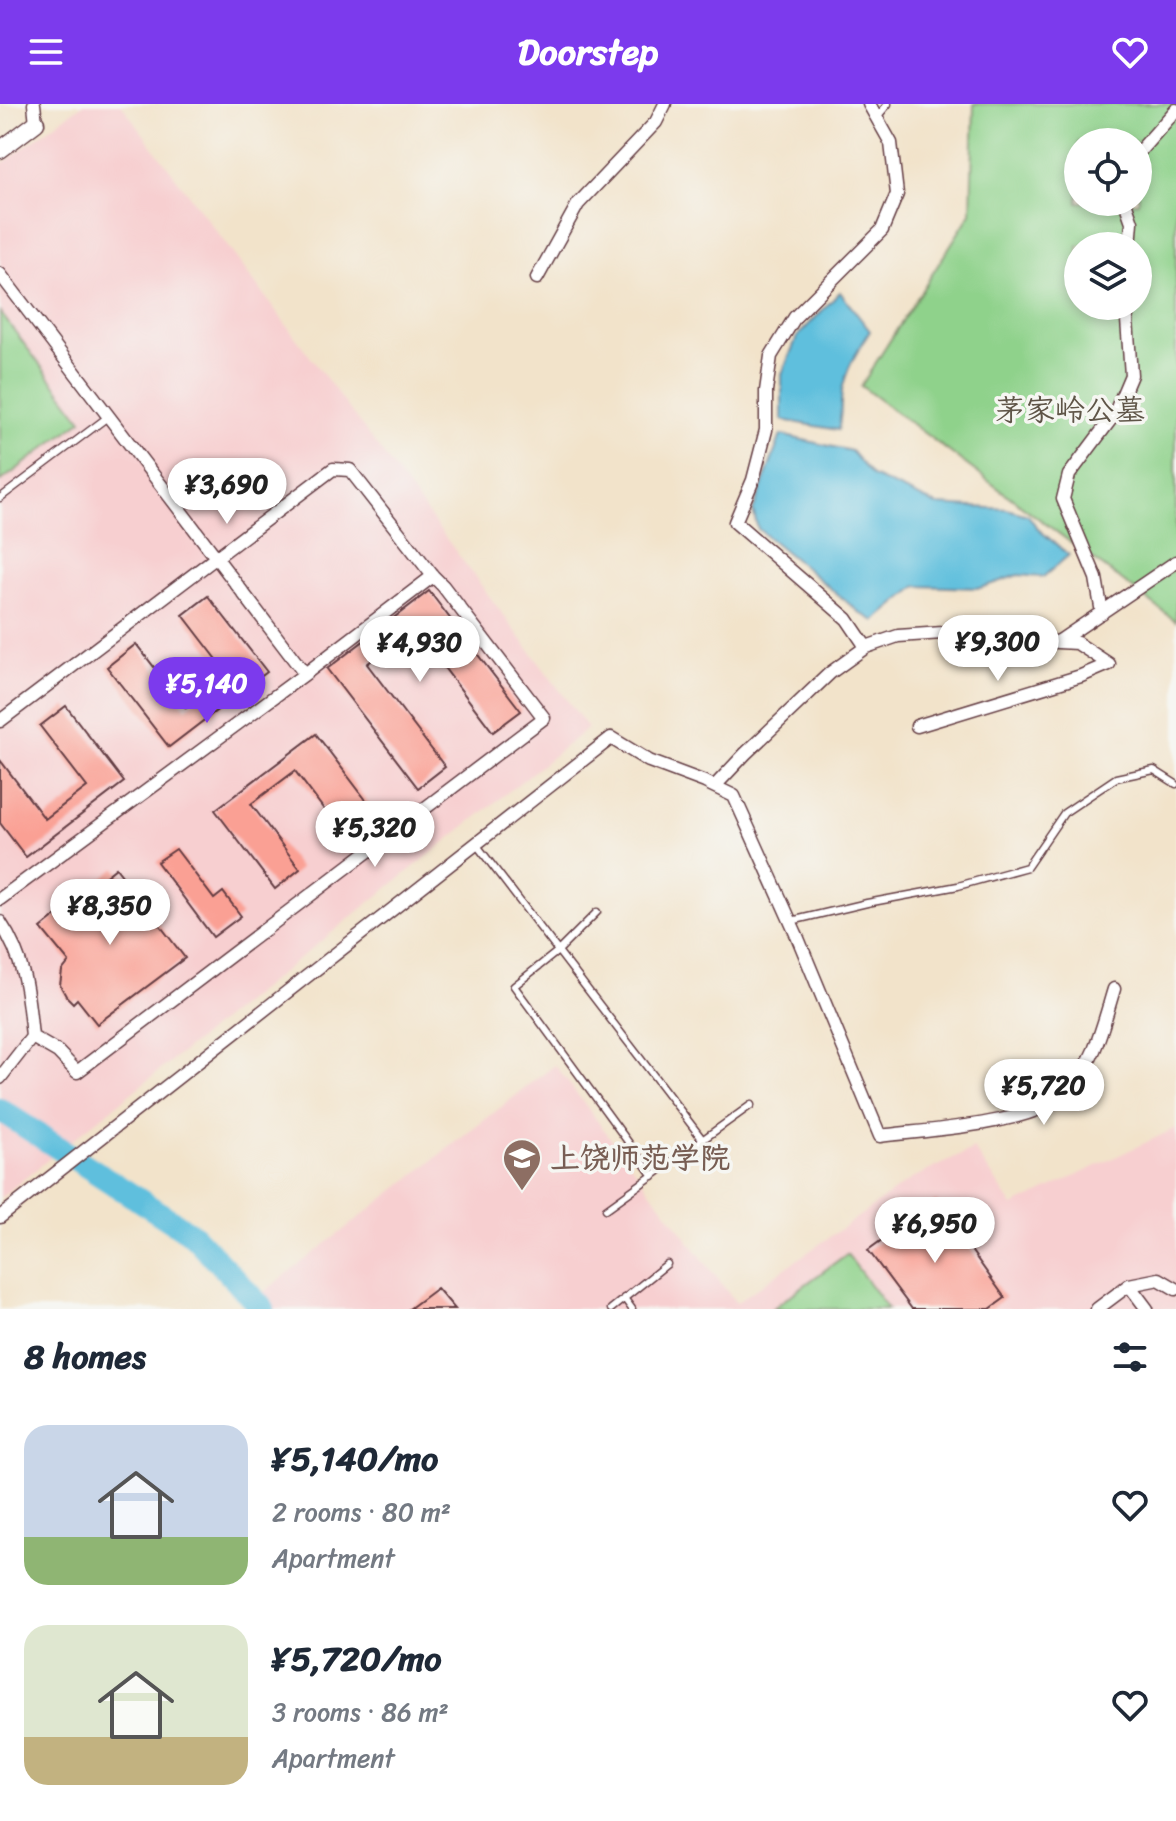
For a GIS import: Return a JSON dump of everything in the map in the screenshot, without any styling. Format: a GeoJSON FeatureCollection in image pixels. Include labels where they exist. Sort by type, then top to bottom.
{"type":"FeatureCollection","features":[{"type":"Feature","properties":{"kind":"street"},"geometry":{"type":"LineString","coordinates":[[0,150],[36,123],[34,104]]}},
{"type":"Feature","properties":{"kind":"street"},"geometry":{"type":"LineString","coordinates":[[537,278],[578,204],[656,122],[665,104]]}},
{"type":"Feature","properties":{"kind":"street"},"geometry":{"type":"LineString","coordinates":[[866,647],[847,619],[735,522],[753,480],[766,430],[766,391],[771,356],[795,317],[882,230],[897,194],[891,143],[869,104]]}},
{"type":"Feature","properties":{"kind":"street"},"geometry":{"type":"LineString","coordinates":[[1152,137],[1176,110]]}},
{"type":"Feature","properties":{"kind":"street"},"geometry":{"type":"LineString","coordinates":[[0,274],[305,674]]}},
{"type":"Feature","properties":{"kind":"street"},"geometry":{"type":"LineString","coordinates":[[1102,613],[1096,578],[1063,499],[1069,475],[1114,415],[1131,375],[1127,320]]}},
{"type":"Feature","properties":{"kind":"street"},"geometry":{"type":"LineString","coordinates":[[0,721],[333,469],[350,470],[544,718],[77,1072],[58,1052],[32,1037]]}},
{"type":"Feature","properties":{"kind":"street"},"geometry":{"type":"LineString","coordinates":[[1058,642],[1176,562]]}},
{"type":"Feature","properties":{"kind":"street"},"geometry":{"type":"LineString","coordinates":[[0,899],[433,576]]}},
{"type":"Feature","properties":{"kind":"street"},"geometry":{"type":"LineString","coordinates":[[715,786],[830,673],[866,647],[898,636],[943,633],[1077,643],[1109,664],[1081,676],[917,726]]}},
{"type":"Feature","properties":{"kind":"street"},"geometry":{"type":"LineString","coordinates":[[0,1217],[611,738],[649,761],[734,796],[791,921],[880,1136],[1008,1119],[1042,1109],[1055,1101],[1068,1092],[1094,1053],[1114,989]]}},
{"type":"Feature","properties":{"kind":"street"},"geometry":{"type":"LineString","coordinates":[[0,922],[13,941],[28,990],[32,1037],[0,1078]]}},
{"type":"Feature","properties":{"kind":"street"},"geometry":{"type":"LineString","coordinates":[[1097,1309],[1129,1285],[1159,1279],[1176,1289]]}},
{"type":"Feature","properties":{"kind":"street"},"geometry":{"type":"LineString","coordinates":[[1129,1285],[1147,1309]]}},
{"type":"Feature","properties":{"kind":"lane"},"geometry":{"type":"LineString","coordinates":[[877,117],[888,104]]}},
{"type":"Feature","properties":{"kind":"lane"},"geometry":{"type":"LineString","coordinates":[[0,498],[109,416]]}},
{"type":"Feature","properties":{"kind":"lane"},"geometry":{"type":"LineString","coordinates":[[791,921],[958,886],[1027,867],[1064,813],[1116,778],[1154,770],[1176,784]]}},
{"type":"Feature","properties":{"kind":"lane"},"geometry":{"type":"LineString","coordinates":[[476,844],[703,1140]]}},
{"type":"Feature","properties":{"kind":"lane"},"geometry":{"type":"LineString","coordinates":[[597,912],[558,951],[514,986],[653,1176]]}},
{"type":"Feature","properties":{"kind":"lane"},"geometry":{"type":"LineString","coordinates":[[606,1209],[751,1105]]}},
{"type":"Feature","properties":{"kind":"lane"},"geometry":{"type":"LineString","coordinates":[[611,1309],[667,1264]]}},
{"type":"Feature","properties":{"kind":"lane"},"geometry":{"type":"LineString","coordinates":[[624,1298],[632,1309]]}},
{"type":"Feature","properties":{"kind":"shaded area"},"geometry":{"type":"Polygon","coordinates":[[[83,104],[121,104],[588,728],[0,1198],[0,165],[83,104]]]}},
{"type":"Feature","properties":{"kind":"shaded area","name":"上饶师范学院"},"geometry":{"type":"Polygon","coordinates":[[[555,1065],[736,1303],[913,1178],[974,1149],[1013,1206],[1176,1128],[1176,1309],[242,1309],[555,1065]]]}},
{"type":"Feature","properties":{"kind":"green space","name":"茅家岭公墓"},"geometry":{"type":"Polygon","coordinates":[[[974,104],[1176,104],[1176,621],[861,386],[971,213],[974,104]]]}},
{"type":"Feature","properties":{"kind":"green space"},"geometry":{"type":"Polygon","coordinates":[[[0,312],[82,420],[0,482],[0,312]]]}},
{"type":"Feature","properties":{"kind":"green space"},"geometry":{"type":"Polygon","coordinates":[[[847,1254],[888,1309],[772,1309],[847,1254]]]}},
{"type":"Feature","properties":{"kind":"water"},"geometry":{"type":"Polygon","coordinates":[[[840,292],[870,331],[846,375],[838,430],[782,420],[782,374],[797,337],[840,292]]]}},
{"type":"Feature","properties":{"kind":"water"},"geometry":{"type":"Polygon","coordinates":[[[781,435],[851,451],[872,476],[937,505],[1007,509],[1028,515],[1038,529],[1069,555],[1043,577],[1018,575],[980,588],[917,586],[875,621],[859,612],[758,529],[753,511],[781,435]]]}},
{"type":"Feature","properties":{"kind":"building"},"geometry":{"type":"Polygon","coordinates":[[[429,591],[521,711],[493,732],[414,628],[367,664],[445,767],[418,788],[327,669],[429,591]]]}},
{"type":"Feature","properties":{"kind":"building"},"geometry":{"type":"Polygon","coordinates":[[[208,596],[267,672],[169,747],[107,667],[136,644],[186,708],[229,675],[183,615],[208,596]]]}},
{"type":"Feature","properties":{"kind":"building"},"geometry":{"type":"Polygon","coordinates":[[[66,706],[124,782],[26,857],[0,823],[0,760],[45,819],[87,787],[40,726],[66,706]]]}},
{"type":"Feature","properties":{"kind":"building"},"geometry":{"type":"Polygon","coordinates":[[[316,734],[375,812],[344,836],[295,771],[251,804],[300,869],[275,889],[215,810],[316,734]]]}},
{"type":"Feature","properties":{"kind":"building"},"geometry":{"type":"Polygon","coordinates":[[[176,849],[214,899],[223,892],[241,916],[213,937],[157,862],[176,849]]]}},
{"type":"Feature","properties":{"kind":"building"},"geometry":{"type":"Polygon","coordinates":[[[116,868],[185,958],[97,1024],[77,999],[73,1003],[66,996],[60,985],[62,971],[69,962],[41,928],[116,868]]]}},
{"type":"Feature","properties":{"kind":"building"},"geometry":{"type":"Polygon","coordinates":[[[936,1201],[1005,1298],[990,1309],[912,1309],[868,1250],[936,1201]]]}},
{"type":"Feature","properties":{"kind":"building"},"geometry":{"type":"Polygon","coordinates":[[[437,1288],[455,1309],[409,1309],[437,1288]]]}},
{"type":"Feature","properties":{"kind":"waterway"},"geometry":{"type":"LineString","coordinates":[[0,1110],[193,1235],[263,1309]]}},
{"type":"Feature","properties":{"kind":"place","name":"上饶师范学院"},"geometry":{"type":"Point","coordinates":[522,1192]}}]}
